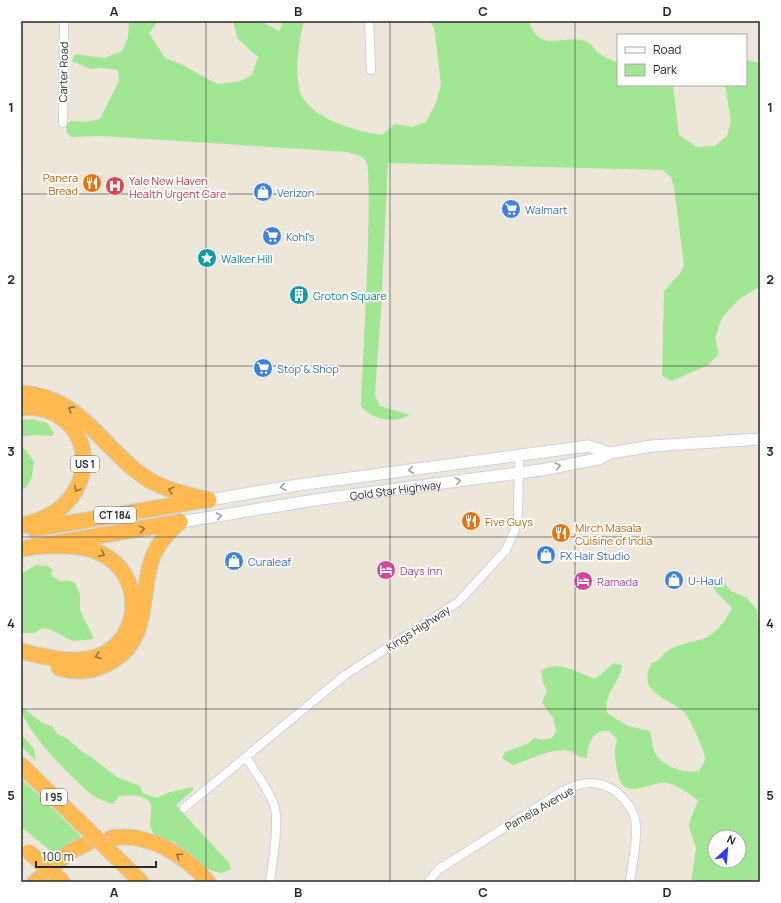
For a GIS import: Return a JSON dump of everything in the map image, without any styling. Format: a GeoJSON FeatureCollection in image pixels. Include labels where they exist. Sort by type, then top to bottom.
{"type":"FeatureCollection","features":[{"type":"Feature","properties":{"kind":"highway"},"geometry":{"type":"LineString","coordinates":[[21,393],[51,398],[73,410],[128,464],[151,481],[166,488],[209,500]]}},
{"type":"Feature","properties":{"kind":"highway","name":"US 1"},"geometry":{"type":"LineString","coordinates":[[21,408],[44,409],[65,420],[78,436],[84,451],[85,463],[80,482],[66,503],[46,517],[21,526]]}},
{"type":"Feature","properties":{"kind":"highway","name":"CT 184"},"geometry":{"type":"LineString","coordinates":[[21,531],[209,500]]}},
{"type":"Feature","properties":{"kind":"highway"},"geometry":{"type":"LineString","coordinates":[[26,652],[55,667],[79,671],[98,668],[120,656],[130,644],[140,625],[154,555],[165,537],[180,522]]}},
{"type":"Feature","properties":{"kind":"highway","name":"CT 184"},"geometry":{"type":"LineString","coordinates":[[28,548],[180,522]]}},
{"type":"Feature","properties":{"kind":"highway"},"geometry":{"type":"LineString","coordinates":[[26,652],[72,661],[100,656],[112,648],[123,637],[130,624],[133,606],[133,592],[128,580],[118,566],[109,558],[98,552],[82,548],[28,548]]}},
{"type":"Feature","properties":{"kind":"highway","name":"I 95"},"geometry":{"type":"LineString","coordinates":[[21,765],[88,836],[121,862],[141,882]]}},
{"type":"Feature","properties":{"kind":"highway"},"geometry":{"type":"LineString","coordinates":[[56,863],[71,852],[88,836]]}},
{"type":"Feature","properties":{"kind":"highway"},"geometry":{"type":"LineString","coordinates":[[111,838],[134,838],[164,847],[182,858],[208,882]]}},
{"type":"Feature","properties":{"kind":"highway"},"geometry":{"type":"LineString","coordinates":[[25,848],[63,882]]}},
{"type":"Feature","properties":{"kind":"main road","name":"Gold Star Highway"},"geometry":{"type":"LineString","coordinates":[[180,522],[321,499],[520,473],[598,459],[610,453],[652,446],[760,439]]}},
{"type":"Feature","properties":{"kind":"main road","name":"Gold Star Highway"},"geometry":{"type":"LineString","coordinates":[[209,500],[298,485],[588,446],[610,453]]}},
{"type":"Feature","properties":{"kind":"street","name":"Carter Road"},"geometry":{"type":"LineString","coordinates":[[63,123],[64,21]]}},
{"type":"Feature","properties":{"kind":"street"},"geometry":{"type":"LineString","coordinates":[[369,21],[371,70]]}},
{"type":"Feature","properties":{"kind":"street","name":"Kings Highway"},"geometry":{"type":"LineString","coordinates":[[184,808],[345,675],[458,602],[506,550],[512,538],[518,516],[520,473],[519,455]]}},
{"type":"Feature","properties":{"kind":"street"},"geometry":{"type":"LineString","coordinates":[[246,757],[270,795],[275,806],[276,821],[270,882]]}},
{"type":"Feature","properties":{"kind":"street","name":"Pamela Avenue"},"geometry":{"type":"LineString","coordinates":[[428,882],[438,869],[563,791],[572,787],[599,784],[613,790],[626,801],[633,812],[636,827],[630,882]]}},
{"type":"Feature","properties":{"kind":"green space"},"geometry":{"type":"Polygon","coordinates":[[[129,21],[158,21],[149,33],[165,58],[183,65],[217,84],[241,81],[252,75],[258,57],[238,39],[233,21],[261,21],[279,31],[283,21],[304,21],[299,45],[297,71],[299,88],[303,98],[321,115],[333,121],[359,130],[382,135],[395,124],[412,127],[426,122],[436,103],[441,84],[434,27],[429,21],[529,21],[534,32],[539,38],[554,41],[571,39],[587,42],[598,53],[617,63],[617,86],[673,86],[679,135],[697,147],[715,146],[727,136],[731,121],[725,86],[747,86],[747,60],[760,63],[760,286],[738,300],[722,318],[715,338],[719,354],[708,365],[672,381],[662,376],[664,291],[681,272],[684,265],[674,187],[671,177],[662,170],[388,163],[381,310],[375,395],[380,406],[410,415],[404,418],[391,420],[371,415],[361,406],[369,200],[366,161],[360,156],[347,152],[102,136],[71,137],[67,133],[66,124],[71,121],[85,122],[100,119],[119,81],[118,70],[102,68],[90,69],[72,61],[75,54],[104,58],[122,51],[128,38],[129,21]]]}},
{"type":"Feature","properties":{"kind":"green space"},"geometry":{"type":"Polygon","coordinates":[[[33,419],[47,423],[54,433],[51,436],[33,435],[21,437],[21,420],[33,419]]]}},
{"type":"Feature","properties":{"kind":"green space"},"geometry":{"type":"Polygon","coordinates":[[[21,447],[26,450],[34,462],[30,482],[25,488],[21,489],[21,447]]]}},
{"type":"Feature","properties":{"kind":"green space"},"geometry":{"type":"Polygon","coordinates":[[[36,565],[48,566],[53,570],[51,575],[61,582],[67,580],[75,583],[80,595],[80,610],[94,639],[73,641],[49,629],[43,628],[34,633],[21,633],[21,574],[36,565]]]}},
{"type":"Feature","properties":{"kind":"green space"},"geometry":{"type":"Polygon","coordinates":[[[713,577],[721,579],[731,591],[747,598],[757,610],[760,642],[760,882],[691,882],[696,848],[689,827],[690,820],[698,801],[680,788],[667,783],[660,783],[633,789],[623,786],[619,779],[617,770],[615,748],[617,739],[609,731],[599,732],[592,738],[587,758],[579,757],[573,752],[565,750],[547,753],[513,765],[502,758],[505,752],[529,743],[534,738],[542,740],[552,738],[556,731],[553,718],[542,702],[547,691],[543,682],[541,671],[554,666],[568,668],[595,679],[614,663],[622,665],[621,671],[607,701],[608,714],[628,726],[650,731],[655,753],[663,762],[681,770],[693,772],[699,771],[705,760],[705,756],[690,720],[684,712],[662,698],[650,688],[648,673],[652,663],[659,660],[666,652],[678,646],[705,638],[719,627],[732,608],[718,594],[710,583],[713,577]]]}},
{"type":"Feature","properties":{"kind":"green space"},"geometry":{"type":"Polygon","coordinates":[[[21,706],[41,722],[53,727],[57,734],[68,739],[80,750],[117,777],[140,786],[143,793],[157,798],[170,792],[194,787],[193,790],[176,805],[229,863],[231,869],[223,873],[210,870],[174,842],[154,833],[150,825],[151,807],[147,800],[138,796],[127,795],[119,796],[113,804],[91,794],[72,777],[38,740],[23,715],[21,706]]]}},
{"type":"Feature","properties":{"kind":"green space"},"geometry":{"type":"Polygon","coordinates":[[[21,734],[34,749],[36,761],[21,746],[21,734]]]}},
{"type":"Feature","properties":{"kind":"green space"},"geometry":{"type":"Polygon","coordinates":[[[21,778],[80,835],[79,840],[59,852],[51,851],[21,827],[21,778]]]}},
{"type":"Feature","properties":{"kind":"place","name":"Panera Bread"},"geometry":{"type":"Point","coordinates":[92,183]}},
{"type":"Feature","properties":{"kind":"place","name":"Yale New Haven Health Urgent Care"},"geometry":{"type":"Point","coordinates":[115,186]}},
{"type":"Feature","properties":{"kind":"place","name":"Verizon"},"geometry":{"type":"Point","coordinates":[263,192]}},
{"type":"Feature","properties":{"kind":"place","name":"Walmart"},"geometry":{"type":"Point","coordinates":[511,209]}},
{"type":"Feature","properties":{"kind":"place","name":"Kohl's"},"geometry":{"type":"Point","coordinates":[272,236]}},
{"type":"Feature","properties":{"kind":"place","name":"Walker Hill"},"geometry":{"type":"Point","coordinates":[207,258]}},
{"type":"Feature","properties":{"kind":"place","name":"Groton Square"},"geometry":{"type":"Point","coordinates":[299,295]}},
{"type":"Feature","properties":{"kind":"place","name":"Stop & Shop"},"geometry":{"type":"Point","coordinates":[263,368]}},
{"type":"Feature","properties":{"kind":"place","name":"Five Guys"},"geometry":{"type":"Point","coordinates":[471,521]}},
{"type":"Feature","properties":{"kind":"place","name":"Mirch Masala Cuisine of India"},"geometry":{"type":"Point","coordinates":[561,533]}},
{"type":"Feature","properties":{"kind":"place","name":"FX Hair Studio"},"geometry":{"type":"Point","coordinates":[546,555]}},
{"type":"Feature","properties":{"kind":"place","name":"Curaleaf"},"geometry":{"type":"Point","coordinates":[234,561]}},
{"type":"Feature","properties":{"kind":"place","name":"Days Inn"},"geometry":{"type":"Point","coordinates":[386,570]}},
{"type":"Feature","properties":{"kind":"place","name":"U-Haul"},"geometry":{"type":"Point","coordinates":[674,580]}},
{"type":"Feature","properties":{"kind":"place","name":"Ramada"},"geometry":{"type":"Point","coordinates":[583,581]}}]}
